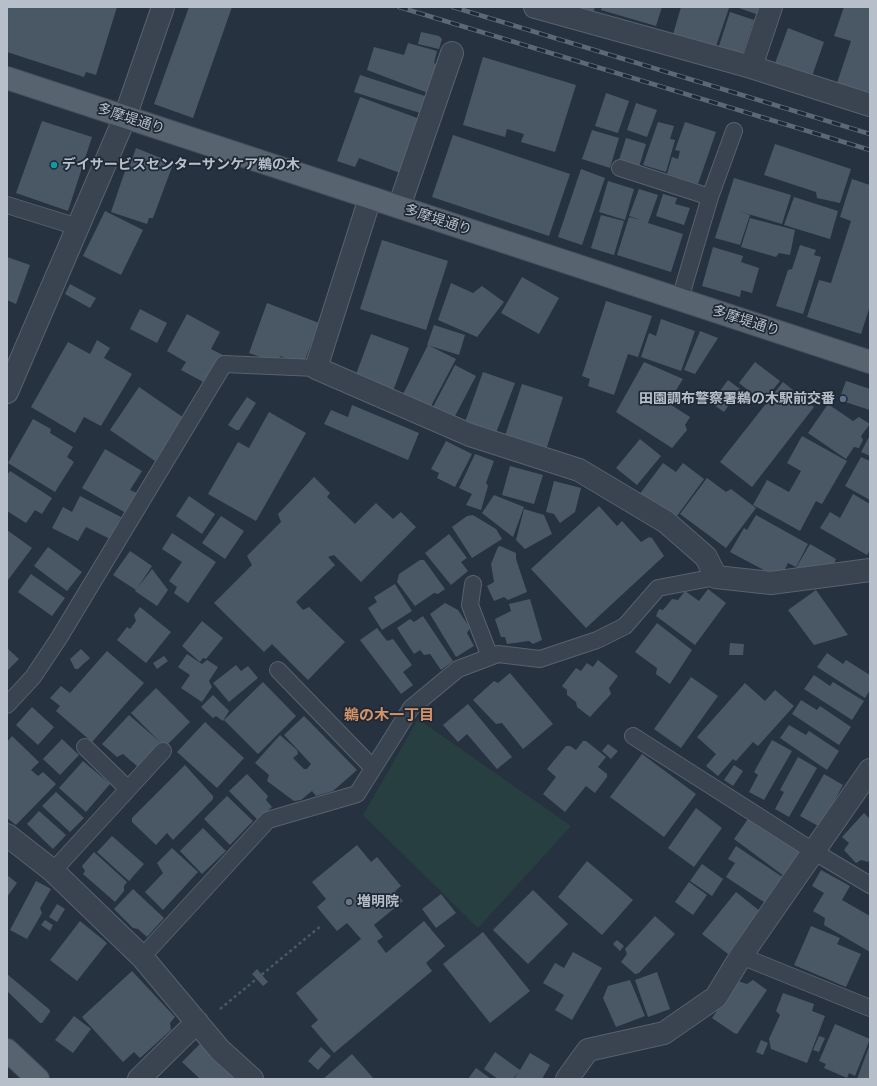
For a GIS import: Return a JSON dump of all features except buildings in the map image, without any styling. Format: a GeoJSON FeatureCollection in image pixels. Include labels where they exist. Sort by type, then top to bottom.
{"type":"FeatureCollection","features":[{"type":"Feature","properties":{"kind":"main road","name":"多摩堤通り"},"geometry":{"type":"LineString","coordinates":[[7,78],[870,362]]}},
{"type":"Feature","properties":{"kind":"main road"},"geometry":{"type":"LineString","coordinates":[[7,1050],[38,1079]]}},
{"type":"Feature","properties":{"kind":"street"},"geometry":{"type":"LineString","coordinates":[[7,392],[125,117],[163,7]]}},
{"type":"Feature","properties":{"kind":"street"},"geometry":{"type":"LineString","coordinates":[[535,7],[751,67],[870,104]]}},
{"type":"Feature","properties":{"kind":"street"},"geometry":{"type":"LineString","coordinates":[[751,67],[771,7]]}},
{"type":"Feature","properties":{"kind":"street"},"geometry":{"type":"LineString","coordinates":[[399,208],[452,53]]}},
{"type":"Feature","properties":{"kind":"street"},"geometry":{"type":"LineString","coordinates":[[370,198],[316,368],[470,435],[578,470],[666,522],[706,557],[716,577],[771,583],[870,570]]}},
{"type":"Feature","properties":{"kind":"street"},"geometry":{"type":"LineString","coordinates":[[567,1079],[588,1050],[664,1033],[716,997],[741,956],[870,770]]}},
{"type":"Feature","properties":{"kind":"street"},"geometry":{"type":"LineString","coordinates":[[7,835],[53,871],[206,1017],[220,1050],[252,1079]]}},
{"type":"Feature","properties":{"kind":"street"},"geometry":{"type":"LineString","coordinates":[[139,1079],[206,1017]]}},
{"type":"Feature","properties":{"kind":"lane"},"geometry":{"type":"LineString","coordinates":[[680,299],[710,197],[734,131]]}},
{"type":"Feature","properties":{"kind":"lane"},"geometry":{"type":"LineString","coordinates":[[620,168],[710,197]]}},
{"type":"Feature","properties":{"kind":"lane"},"geometry":{"type":"LineString","coordinates":[[7,205],[78,227]]}},
{"type":"Feature","properties":{"kind":"lane"},"geometry":{"type":"LineString","coordinates":[[7,705],[33,677],[59,638],[224,364],[316,368]]}},
{"type":"Feature","properties":{"kind":"lane"},"geometry":{"type":"LineString","coordinates":[[142,957],[268,820],[357,794],[411,708],[458,669],[498,654],[540,659],[597,640],[625,626],[658,588],[716,577]]}},
{"type":"Feature","properties":{"kind":"lane"},"geometry":{"type":"LineString","coordinates":[[473,584],[470,605],[490,657]]}},
{"type":"Feature","properties":{"kind":"lane"},"geometry":{"type":"LineString","coordinates":[[278,670],[373,768]]}},
{"type":"Feature","properties":{"kind":"lane"},"geometry":{"type":"LineString","coordinates":[[633,736],[813,851],[870,885]]}},
{"type":"Feature","properties":{"kind":"lane"},"geometry":{"type":"LineString","coordinates":[[85,747],[128,789]]}},
{"type":"Feature","properties":{"kind":"lane"},"geometry":{"type":"LineString","coordinates":[[53,871],[163,751]]}},
{"type":"Feature","properties":{"kind":"lane"},"geometry":{"type":"LineString","coordinates":[[741,956],[870,1008]]}},
{"type":"Feature","properties":{"kind":"path"},"geometry":{"type":"LineString","coordinates":[[206,1017],[322,925]]}},
{"type":"Feature","properties":{"kind":"green space"},"geometry":{"type":"Polygon","coordinates":[[[418,719],[571,826],[478,928],[363,815],[418,719]]]}},
{"type":"Feature","properties":{"kind":"railway"},"geometry":{"type":"LineString","coordinates":[[399,7],[870,150]]}},
{"type":"Feature","properties":{"kind":"railway"},"geometry":{"type":"LineString","coordinates":[[453,7],[870,134]]}},
{"type":"Feature","properties":{"kind":"place","name":"デイサービスセンターサンケア鵜の木"},"geometry":{"type":"Point","coordinates":[54,165]}},
{"type":"Feature","properties":{"kind":"place","name":"田園調布警察署鵜の木駅前交番"},"geometry":{"type":"Point","coordinates":[843,399]}},
{"type":"Feature","properties":{"kind":"place","name":"増明院"},"geometry":{"type":"Point","coordinates":[349,902]}},
{"type":"Feature","properties":{"kind":"district","name":"鵜の木一丁目"},"geometry":{"type":"Point","coordinates":[389,716]}}]}
